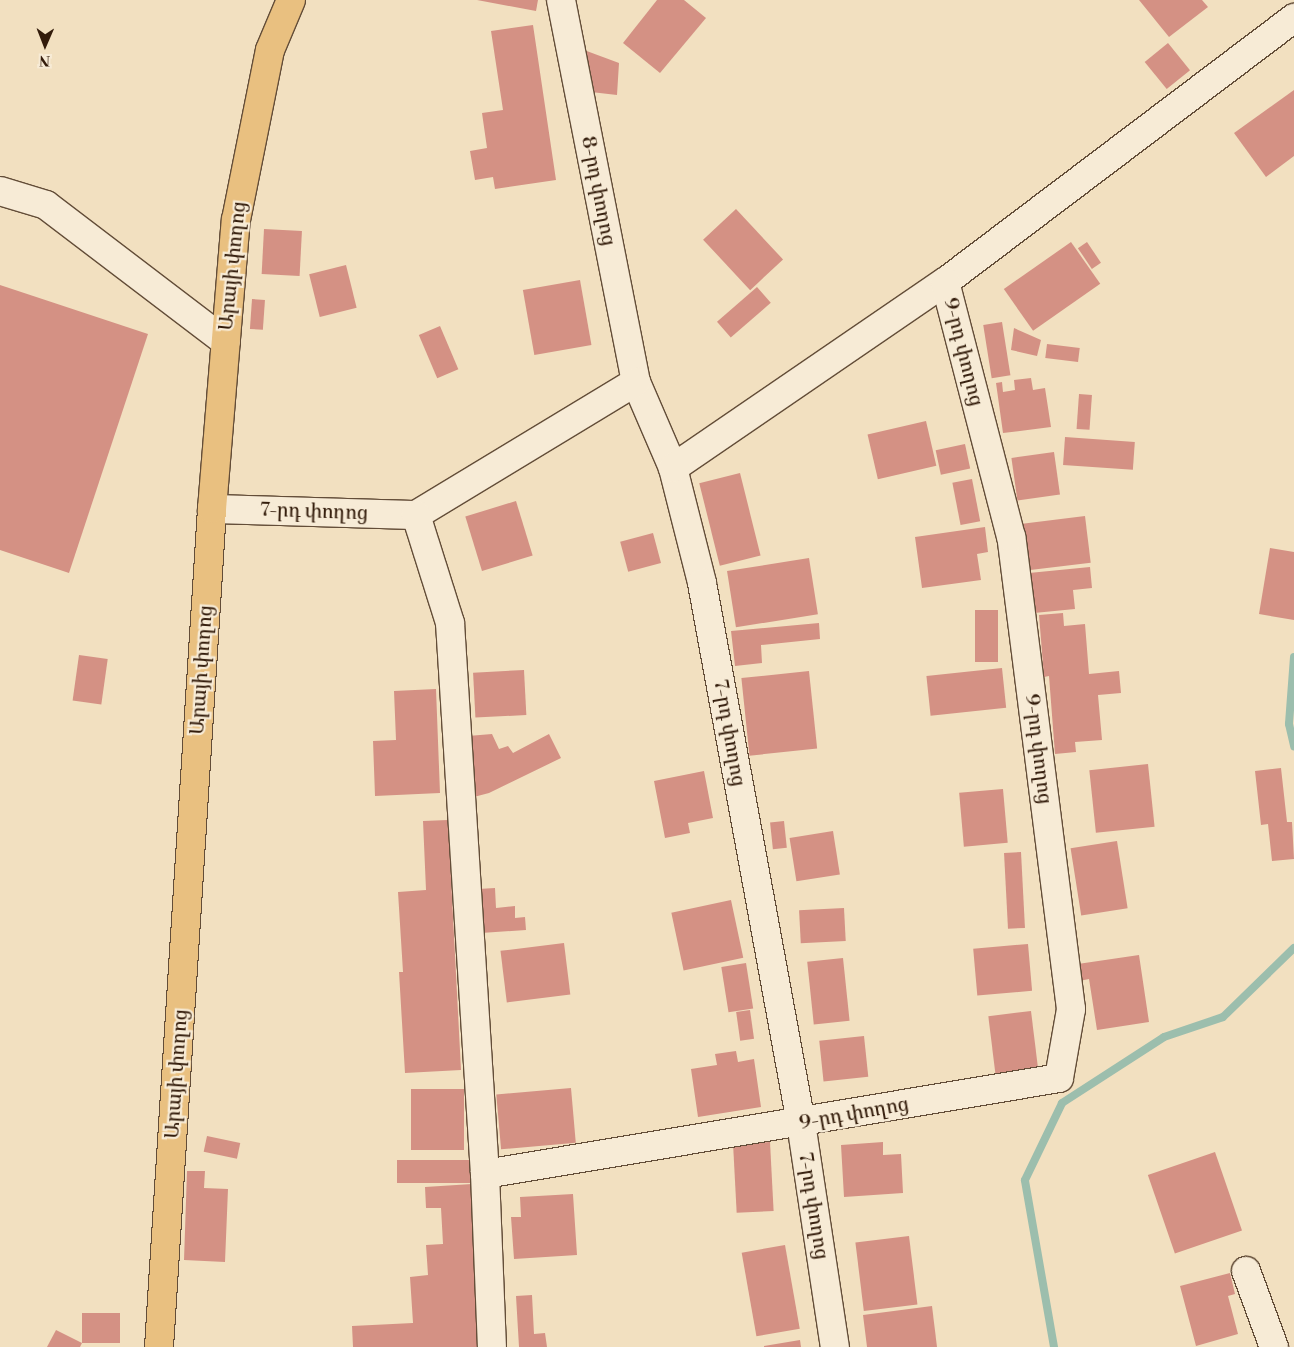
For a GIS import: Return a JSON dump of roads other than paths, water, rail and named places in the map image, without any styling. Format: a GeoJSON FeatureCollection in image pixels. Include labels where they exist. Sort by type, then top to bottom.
{"type":"FeatureCollection","features":[{"type":"Feature","properties":{"kind":"main road","name":"Արայի փողոց"},"geometry":{"type":"LineString","coordinates":[[159,1347],[212,509],[236,220],[270,50],[291,0]]}},
{"type":"Feature","properties":{"kind":"street","name":"8-րդ փողոց"},"geometry":{"type":"LineString","coordinates":[[561,0],[636,382]]}},
{"type":"Feature","properties":{"kind":"street","name":"9-րդ փողոց"},"geometry":{"type":"LineString","coordinates":[[485,1174],[801,1123],[1059,1078],[1071,1009],[1010,538],[945,282],[1294,18]]}},
{"type":"Feature","properties":{"kind":"street"},"geometry":{"type":"LineString","coordinates":[[0,191],[46,205],[226,342]]}},
{"type":"Feature","properties":{"kind":"street"},"geometry":{"type":"LineString","coordinates":[[673,468],[945,282]]}},
{"type":"Feature","properties":{"kind":"street"},"geometry":{"type":"LineString","coordinates":[[492,1347],[485,1174],[450,623],[416,515],[636,382]]}},
{"type":"Feature","properties":{"kind":"street","name":"7-րդ փողոց"},"geometry":{"type":"LineString","coordinates":[[636,382],[673,468],[702,583],[801,1123],[835,1347]]}},
{"type":"Feature","properties":{"kind":"street","name":"7-րդ փողոց"},"geometry":{"type":"LineString","coordinates":[[212,509],[416,515]]}},
{"type":"Feature","properties":{"kind":"street"},"geometry":{"type":"LineString","coordinates":[[1246,1271],[1274,1347]]}},
{"type":"Feature","properties":{"kind":"waterway"},"geometry":{"type":"LineString","coordinates":[[1294,657],[1289,724],[1294,746]]}},
{"type":"Feature","properties":{"kind":"waterway"},"geometry":{"type":"LineString","coordinates":[[1054,1347],[1025,1180],[1062,1103],[1164,1037],[1223,1017],[1294,948]]}}]}
